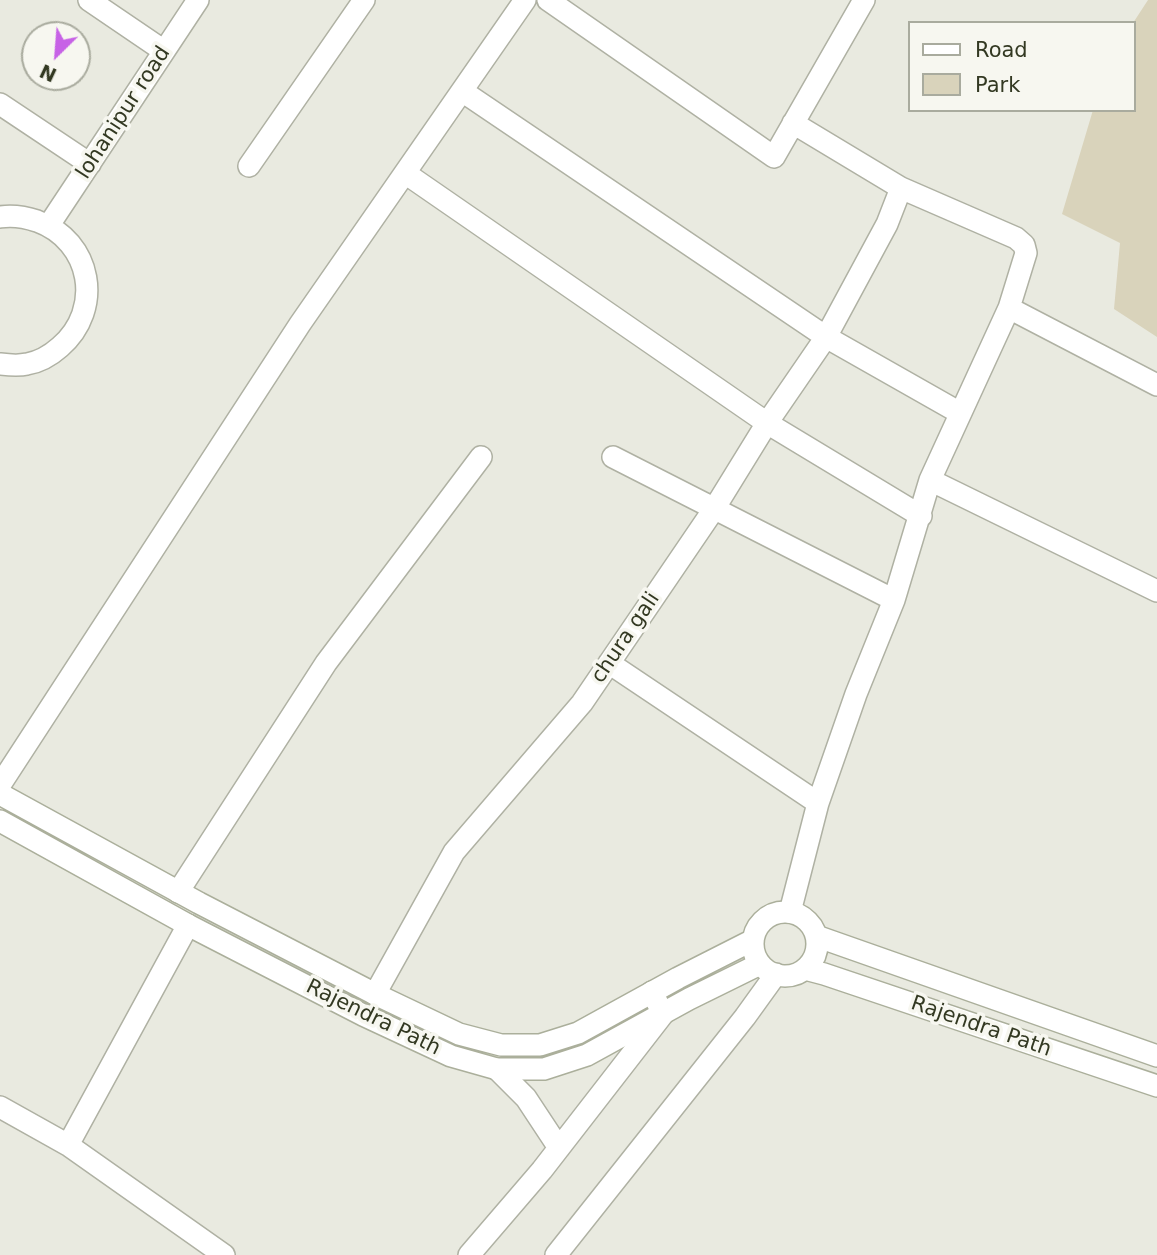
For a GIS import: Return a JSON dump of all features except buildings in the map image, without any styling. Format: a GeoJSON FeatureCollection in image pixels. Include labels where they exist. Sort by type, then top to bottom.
{"type":"FeatureCollection","features":[{"type":"Feature","properties":{"kind":"street"},"geometry":{"type":"LineString","coordinates":[[89,0],[164,51]]}},
{"type":"Feature","properties":{"kind":"street","name":"lohanipur road"},"geometry":{"type":"LineString","coordinates":[[49,225],[198,0]]}},
{"type":"Feature","properties":{"kind":"street"},"geometry":{"type":"LineString","coordinates":[[249,166],[364,0]]}},
{"type":"Feature","properties":{"kind":"street"},"geometry":{"type":"LineString","coordinates":[[0,785],[300,324],[525,0]]}},
{"type":"Feature","properties":{"kind":"street"},"geometry":{"type":"LineString","coordinates":[[548,0],[774,157],[864,0]]}},
{"type":"Feature","properties":{"kind":"street"},"geometry":{"type":"LineString","coordinates":[[462,91],[826,337],[960,413]]}},
{"type":"Feature","properties":{"kind":"street"},"geometry":{"type":"LineString","coordinates":[[0,104],[90,164]]}},
{"type":"Feature","properties":{"kind":"street"},"geometry":{"type":"LineString","coordinates":[[790,912],[818,803],[856,694],[894,600],[930,480],[1009,308],[1026,253],[1024,245],[1016,238],[901,188],[793,123]]}},
{"type":"Feature","properties":{"kind":"street"},"geometry":{"type":"LineString","coordinates":[[405,173],[767,423],[920,516]]}},
{"type":"Feature","properties":{"kind":"street","name":"chura gali"},"geometry":{"type":"LineString","coordinates":[[375,994],[454,852],[582,703],[714,509],[767,423],[826,337],[887,224],[901,188]]}},
{"type":"Feature","properties":{"kind":"street"},"geometry":{"type":"LineString","coordinates":[[0,217],[27,217],[49,225],[69,242],[83,264],[88,290],[84,315],[71,337],[52,355],[28,364],[0,364]]}},
{"type":"Feature","properties":{"kind":"street"},"geometry":{"type":"LineString","coordinates":[[1009,308],[1157,385]]}},
{"type":"Feature","properties":{"kind":"street"},"geometry":{"type":"LineString","coordinates":[[178,892],[326,663],[481,457]]}},
{"type":"Feature","properties":{"kind":"street"},"geometry":{"type":"LineString","coordinates":[[612,457],[894,600]]}},
{"type":"Feature","properties":{"kind":"street"},"geometry":{"type":"LineString","coordinates":[[930,480],[1157,591]]}},
{"type":"Feature","properties":{"kind":"street"},"geometry":{"type":"LineString","coordinates":[[609,663],[818,803]]}},
{"type":"Feature","properties":{"kind":"street","name":"Rajendra Path"},"geometry":{"type":"LineString","coordinates":[[0,794],[178,892],[375,994],[460,1034],[500,1045],[540,1045],[578,1033],[753,940],[757,928],[766,918],[777,913],[790,912],[802,916],[811,924],[817,936],[1156,1052]]}},
{"type":"Feature","properties":{"kind":"street","name":"Rajendra Path"},"geometry":{"type":"LineString","coordinates":[[0,821],[188,925],[376,1021],[452,1056],[497,1069],[544,1069],[587,1055],[663,1014],[768,969],[781,976],[794,975],[805,970],[824,974],[1157,1086]]}},
{"type":"Feature","properties":{"kind":"street"},"geometry":{"type":"LineString","coordinates":[[68,1145],[188,925]]}},
{"type":"Feature","properties":{"kind":"street"},"geometry":{"type":"LineString","coordinates":[[805,970],[818,948],[817,936]]}},
{"type":"Feature","properties":{"kind":"street"},"geometry":{"type":"LineString","coordinates":[[556,1255],[745,1017],[768,969],[754,952],[753,940]]}},
{"type":"Feature","properties":{"kind":"street"},"geometry":{"type":"LineString","coordinates":[[469,1255],[542,1170],[663,1014],[652,992]]}},
{"type":"Feature","properties":{"kind":"street"},"geometry":{"type":"LineString","coordinates":[[497,1069],[526,1098],[559,1148]]}},
{"type":"Feature","properties":{"kind":"street"},"geometry":{"type":"LineString","coordinates":[[0,1107],[68,1145],[224,1255]]}},
{"type":"Feature","properties":{"kind":"green space"},"geometry":{"type":"Polygon","coordinates":[[[1148,0],[1157,0],[1157,337],[1114,309],[1120,243],[1062,214],[1092,112],[1136,112],[1134,21],[1148,0]]]}}]}
